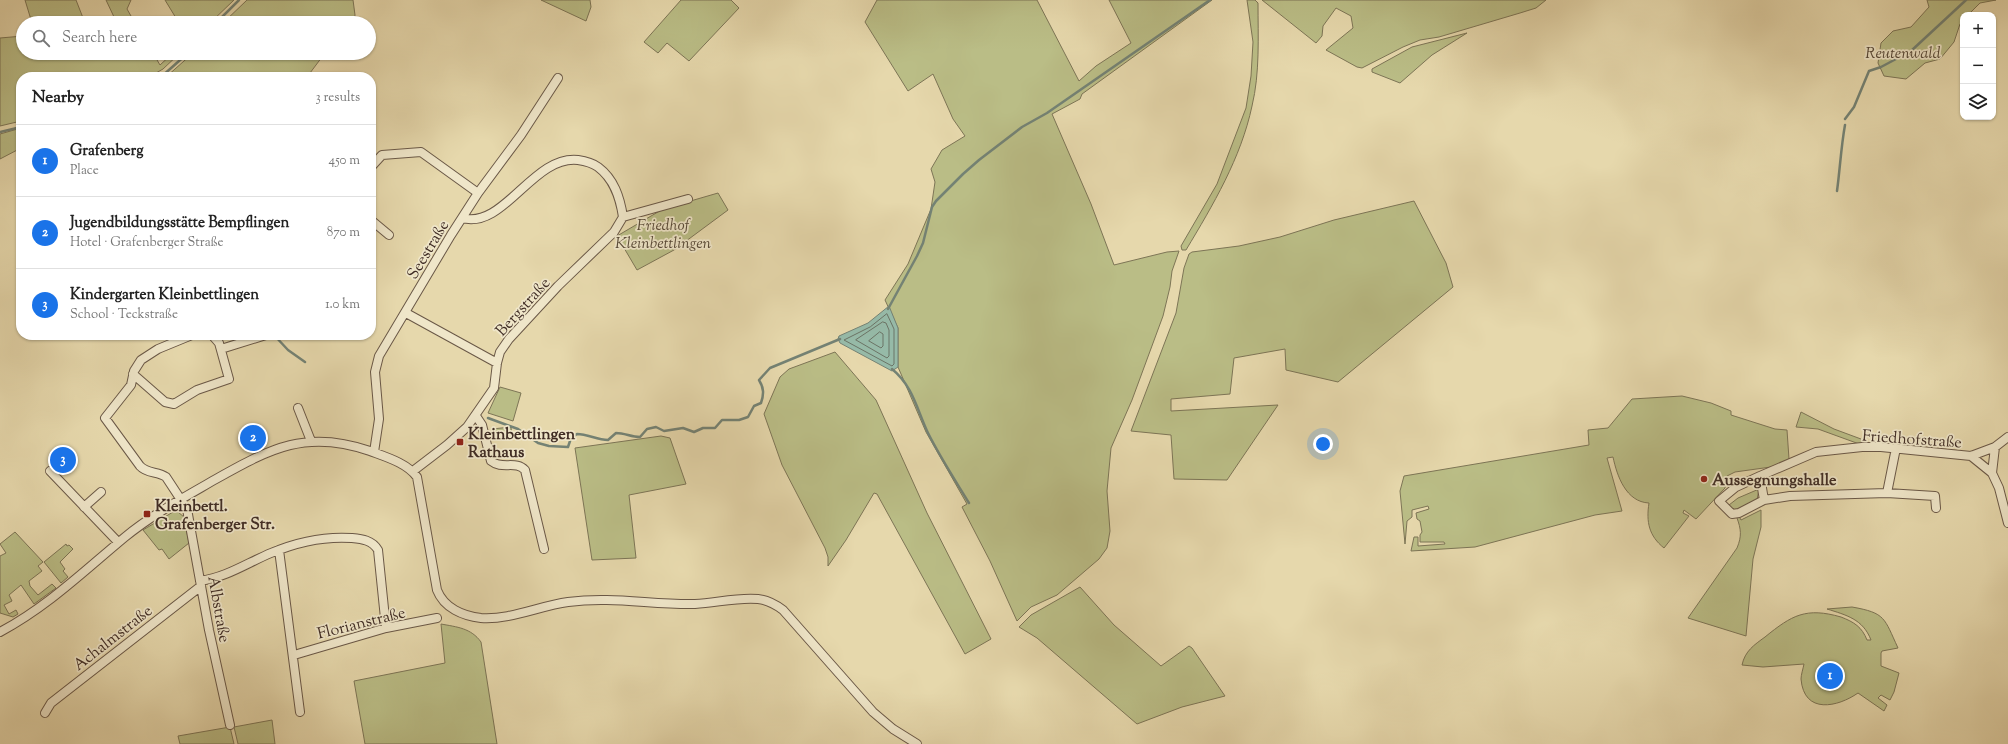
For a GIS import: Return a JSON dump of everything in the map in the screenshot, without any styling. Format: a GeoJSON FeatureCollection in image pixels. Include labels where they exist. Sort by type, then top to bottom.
{"type":"FeatureCollection","features":[{"type":"Feature","properties":{"kind":"street","name":"Seestraße"},"geometry":{"type":"LineString","coordinates":[[374,452],[379,429],[374,379],[376,364],[434,262],[462,218],[478,193],[521,135],[558,78]]}},
{"type":"Feature","properties":{"kind":"street"},"geometry":{"type":"LineString","coordinates":[[376,162],[382,155],[421,152],[478,193]]}},
{"type":"Feature","properties":{"kind":"street"},"geometry":{"type":"LineString","coordinates":[[462,218],[468,219],[495,211],[547,168],[558,162],[572,159],[594,164],[607,175],[616,190],[623,217],[688,199]]}},
{"type":"Feature","properties":{"kind":"street"},"geometry":{"type":"LineString","coordinates":[[471,204],[484,215]]}},
{"type":"Feature","properties":{"kind":"street","name":"Bergstraße"},"geometry":{"type":"LineString","coordinates":[[413,471],[458,436],[476,416],[494,388],[500,352],[520,326],[614,232],[623,217]]}},
{"type":"Feature","properties":{"kind":"street"},"geometry":{"type":"LineString","coordinates":[[376,224],[389,234]]}},
{"type":"Feature","properties":{"kind":"street"},"geometry":{"type":"LineString","coordinates":[[406,313],[497,363]]}},
{"type":"Feature","properties":{"kind":"street","name":"Albstraße"},"geometry":{"type":"LineString","coordinates":[[180,340],[149,354],[137,366],[133,374],[131,385],[106,414],[106,421],[143,469],[162,474],[187,509],[219,678],[230,725]]}},
{"type":"Feature","properties":{"kind":"street"},"geometry":{"type":"LineString","coordinates":[[133,374],[165,402],[174,404],[197,390],[230,379],[219,343],[216,340]]}},
{"type":"Feature","properties":{"kind":"street"},"geometry":{"type":"LineString","coordinates":[[221,349],[250,340]]}},
{"type":"Feature","properties":{"kind":"street"},"geometry":{"type":"LineString","coordinates":[[298,408],[311,441]]}},
{"type":"Feature","properties":{"kind":"street"},"geometry":{"type":"LineString","coordinates":[[476,416],[482,425],[491,462],[499,465],[517,464],[525,470],[544,549]]}},
{"type":"Feature","properties":{"kind":"street","name":"Friedhofstraße"},"geometry":{"type":"LineString","coordinates":[[1936,508],[1935,496],[1887,493],[1790,496],[1764,500],[1739,513],[1732,514],[1719,501],[1736,486],[1777,470],[1791,461],[1816,452],[1862,447],[1896,448],[1971,456],[1995,447],[2008,437]]}},
{"type":"Feature","properties":{"kind":"street"},"geometry":{"type":"LineString","coordinates":[[0,632],[47,603],[138,526],[181,499],[267,451],[290,444],[311,441],[346,444],[374,452],[413,471],[417,477],[420,486],[435,583],[440,597],[456,611],[473,617],[490,618],[558,604],[592,600],[694,604],[742,599],[759,599],[771,602],[783,610],[873,712],[893,729],[917,744]]}},
{"type":"Feature","properties":{"kind":"street"},"geometry":{"type":"LineString","coordinates":[[1992,473],[1995,447]]}},
{"type":"Feature","properties":{"kind":"street"},"geometry":{"type":"LineString","coordinates":[[1887,493],[1896,448]]}},
{"type":"Feature","properties":{"kind":"street"},"geometry":{"type":"LineString","coordinates":[[1971,456],[1992,473],[1999,488],[2008,524]]}},
{"type":"Feature","properties":{"kind":"street"},"geometry":{"type":"LineString","coordinates":[[50,471],[118,542]]}},
{"type":"Feature","properties":{"kind":"street"},"geometry":{"type":"LineString","coordinates":[[1760,476],[1764,500]]}},
{"type":"Feature","properties":{"kind":"street"},"geometry":{"type":"LineString","coordinates":[[84,508],[101,492]]}},
{"type":"Feature","properties":{"kind":"street"},"geometry":{"type":"LineString","coordinates":[[201,584],[226,575],[279,550],[317,539],[346,538],[371,542],[378,550],[386,628]]}},
{"type":"Feature","properties":{"kind":"street"},"geometry":{"type":"LineString","coordinates":[[279,550],[294,655],[300,712]]}},
{"type":"Feature","properties":{"kind":"street","name":"Achalmstraße"},"geometry":{"type":"LineString","coordinates":[[45,713],[51,703],[201,584]]}},
{"type":"Feature","properties":{"kind":"street","name":"Florianstraße"},"geometry":{"type":"LineString","coordinates":[[294,655],[386,628],[436,618]]}},
{"type":"Feature","properties":{"kind":"green space"},"geometry":{"type":"Polygon","coordinates":[[[25,0],[76,0],[82,16],[30,16],[25,0]]]}},
{"type":"Feature","properties":{"kind":"green space"},"geometry":{"type":"Polygon","coordinates":[[[106,0],[131,0],[127,9],[131,16],[114,16],[106,0]]]}},
{"type":"Feature","properties":{"kind":"green space"},"geometry":{"type":"Polygon","coordinates":[[[165,0],[234,0],[217,16],[175,16],[165,0]]]}},
{"type":"Feature","properties":{"kind":"green space"},"geometry":{"type":"Polygon","coordinates":[[[247,0],[353,0],[355,15],[355,16],[230,16],[247,0]]]}},
{"type":"Feature","properties":{"kind":"green space"},"geometry":{"type":"Polygon","coordinates":[[[541,0],[590,0],[591,7],[586,21],[541,0]]]}},
{"type":"Feature","properties":{"kind":"green space"},"geometry":{"type":"Polygon","coordinates":[[[681,0],[731,0],[739,8],[689,61],[667,43],[658,53],[644,42],[681,0]]]}},
{"type":"Feature","properties":{"kind":"green space"},"geometry":{"type":"Polygon","coordinates":[[[877,0],[1037,0],[1079,81],[1096,66],[1131,43],[1109,0],[1212,0],[1082,94],[1080,99],[1052,114],[1091,204],[1114,265],[1167,252],[1179,251],[1172,271],[1163,316],[1132,400],[1111,448],[1107,491],[1110,531],[1107,548],[1099,559],[1057,595],[1031,607],[1017,621],[990,561],[962,507],[967,504],[926,432],[898,367],[898,328],[885,300],[908,264],[931,209],[935,182],[931,169],[942,150],[965,136],[953,119],[933,74],[908,91],[865,22],[877,0]]]}},
{"type":"Feature","properties":{"kind":"green space"},"geometry":{"type":"Polygon","coordinates":[[[1247,0],[1255,0],[1258,3],[1257,68],[1255,93],[1252,106],[1241,144],[1225,181],[1186,250],[1182,250],[1181,246],[1217,184],[1246,108],[1251,76],[1253,42],[1247,0]]]}},
{"type":"Feature","properties":{"kind":"green space"},"geometry":{"type":"Polygon","coordinates":[[[1262,0],[1546,0],[1536,8],[1439,37],[1420,40],[1362,68],[1357,67],[1326,50],[1353,28],[1351,16],[1336,8],[1323,26],[1322,36],[1316,43],[1262,0]]]}},
{"type":"Feature","properties":{"kind":"green space","name":"Reutenwald"},"geometry":{"type":"Polygon","coordinates":[[[1927,0],[1996,0],[1980,3],[1971,12],[1960,12],[1960,24],[1954,42],[1940,59],[1925,63],[1906,79],[1884,76],[1878,63],[1881,43],[1893,31],[1911,27],[1929,7],[1927,0]]]}},
{"type":"Feature","properties":{"kind":"green space"},"geometry":{"type":"Polygon","coordinates":[[[1467,33],[1432,55],[1400,83],[1372,72],[1372,69],[1412,47],[1467,33]]]}},
{"type":"Feature","properties":{"kind":"green space"},"geometry":{"type":"Polygon","coordinates":[[[16,37],[16,60],[157,60],[160,65],[165,60],[173,60],[158,72],[16,72],[16,122],[0,126],[0,38],[16,37]]]}},
{"type":"Feature","properties":{"kind":"green space"},"geometry":{"type":"Polygon","coordinates":[[[185,60],[320,60],[311,72],[172,72],[185,60]]]}},
{"type":"Feature","properties":{"kind":"green space"},"geometry":{"type":"Polygon","coordinates":[[[16,129],[16,151],[0,159],[0,134],[16,129]]]}},
{"type":"Feature","properties":{"kind":"green space","name":"Friedhof Kleinbettlingen"},"geometry":{"type":"Polygon","coordinates":[[[718,193],[728,210],[674,250],[637,270],[617,236],[663,209],[718,193]]]}},
{"type":"Feature","properties":{"kind":"green space"},"geometry":{"type":"Polygon","coordinates":[[[1414,201],[1446,263],[1453,287],[1338,382],[1286,370],[1285,349],[1234,358],[1230,394],[1171,399],[1171,411],[1278,405],[1227,480],[1174,479],[1171,435],[1131,431],[1176,313],[1184,268],[1189,254],[1192,252],[1239,246],[1280,237],[1334,220],[1414,201]]]}},
{"type":"Feature","properties":{"kind":"green space"},"geometry":{"type":"Polygon","coordinates":[[[835,352],[876,400],[927,513],[991,639],[965,654],[877,494],[874,493],[846,540],[828,566],[828,557],[825,548],[782,465],[764,414],[780,377],[789,369],[835,352]]]}},
{"type":"Feature","properties":{"kind":"green space"},"geometry":{"type":"Polygon","coordinates":[[[500,387],[521,393],[513,421],[488,413],[500,387]]]}},
{"type":"Feature","properties":{"kind":"green space"},"geometry":{"type":"Polygon","coordinates":[[[1682,396],[1711,403],[1731,411],[1731,415],[1775,429],[1787,430],[1789,459],[1778,466],[1735,472],[1727,476],[1725,488],[1696,519],[1684,510],[1683,513],[1689,516],[1664,548],[1655,539],[1648,522],[1649,503],[1641,502],[1634,498],[1624,487],[1617,472],[1613,457],[1607,458],[1622,511],[1595,515],[1475,547],[1411,551],[1414,537],[1418,537],[1418,546],[1445,544],[1444,542],[1420,542],[1420,535],[1422,532],[1420,521],[1417,519],[1416,513],[1429,509],[1428,506],[1412,510],[1412,517],[1407,521],[1405,544],[1400,491],[1404,476],[1589,445],[1588,430],[1608,428],[1632,399],[1682,396]]]}},
{"type":"Feature","properties":{"kind":"green space"},"geometry":{"type":"Polygon","coordinates":[[[1801,412],[1834,429],[1861,439],[1862,445],[1818,429],[1796,427],[1801,412]]]}},
{"type":"Feature","properties":{"kind":"green space"},"geometry":{"type":"Polygon","coordinates":[[[511,427],[512,439],[493,440],[492,429],[511,427]]]}},
{"type":"Feature","properties":{"kind":"green space"},"geometry":{"type":"Polygon","coordinates":[[[661,436],[670,438],[686,484],[629,495],[636,558],[592,560],[575,448],[661,436]]]}},
{"type":"Feature","properties":{"kind":"green space"},"geometry":{"type":"Polygon","coordinates":[[[1759,489],[1757,500],[1737,510],[1731,509],[1725,502],[1729,505],[1738,498],[1759,489]]]}},
{"type":"Feature","properties":{"kind":"green space"},"geometry":{"type":"Polygon","coordinates":[[[1761,510],[1761,527],[1753,559],[1746,636],[1688,618],[1737,548],[1740,540],[1740,533],[1737,518],[1739,516],[1741,520],[1761,510]]]}},
{"type":"Feature","properties":{"kind":"green space"},"geometry":{"type":"Polygon","coordinates":[[[173,512],[178,512],[184,517],[189,543],[169,559],[162,549],[159,550],[143,530],[173,512]]]}},
{"type":"Feature","properties":{"kind":"green space"},"geometry":{"type":"Polygon","coordinates":[[[15,532],[43,562],[38,566],[42,571],[29,581],[30,586],[38,595],[52,584],[56,588],[34,604],[21,585],[9,595],[12,601],[4,605],[9,614],[16,610],[18,614],[13,617],[0,613],[0,556],[6,553],[0,544],[15,532]]]}},
{"type":"Feature","properties":{"kind":"green space"},"geometry":{"type":"Polygon","coordinates":[[[66,544],[73,549],[60,562],[65,569],[63,571],[68,577],[61,583],[44,562],[66,544]]]}},
{"type":"Feature","properties":{"kind":"green space"},"geometry":{"type":"Polygon","coordinates":[[[1080,587],[1114,625],[1161,666],[1189,646],[1192,648],[1225,696],[1182,707],[1137,724],[1037,638],[1019,627],[1031,615],[1080,587]]]}},
{"type":"Feature","properties":{"kind":"green space"},"geometry":{"type":"Polygon","coordinates":[[[1852,607],[1872,612],[1882,618],[1890,630],[1898,648],[1882,651],[1881,653],[1881,666],[1899,673],[1894,692],[1890,700],[1881,695],[1878,698],[1887,705],[1884,711],[1858,693],[1841,702],[1823,705],[1815,703],[1808,698],[1803,691],[1801,679],[1804,664],[1763,667],[1742,665],[1745,656],[1757,643],[1783,623],[1792,618],[1809,613],[1829,614],[1846,619],[1860,628],[1867,640],[1871,640],[1868,633],[1859,623],[1847,616],[1827,609],[1852,607]]]}},
{"type":"Feature","properties":{"kind":"green space"},"geometry":{"type":"Polygon","coordinates":[[[441,624],[458,627],[468,631],[477,637],[481,642],[497,744],[365,744],[354,681],[445,663],[441,624]]]}},
{"type":"Feature","properties":{"kind":"green space"},"geometry":{"type":"Polygon","coordinates":[[[272,720],[275,744],[238,744],[234,727],[272,720]]]}},
{"type":"Feature","properties":{"kind":"green space"},"geometry":{"type":"Polygon","coordinates":[[[230,727],[234,744],[180,744],[178,736],[230,727]]]}},
{"type":"Feature","properties":{"kind":"water"},"geometry":{"type":"Polygon","coordinates":[[[889,306],[898,328],[898,367],[892,371],[840,343],[838,339],[839,336],[868,323],[889,306]]]}},
{"type":"Feature","properties":{"kind":"waterway"},"geometry":{"type":"LineString","coordinates":[[223,16],[239,0]]}},
{"type":"Feature","properties":{"kind":"waterway"},"geometry":{"type":"LineString","coordinates":[[888,309],[923,243],[932,207],[963,174],[1022,127],[1047,113],[1210,0]]}},
{"type":"Feature","properties":{"kind":"waterway"},"geometry":{"type":"LineString","coordinates":[[1845,119],[1854,107],[1869,71],[1881,67],[1911,51],[1966,0]]}},
{"type":"Feature","properties":{"kind":"waterway"},"geometry":{"type":"LineString","coordinates":[[167,72],[180,60]]}},
{"type":"Feature","properties":{"kind":"waterway"},"geometry":{"type":"LineString","coordinates":[[1837,191],[1845,125]]}},
{"type":"Feature","properties":{"kind":"waterway"},"geometry":{"type":"LineString","coordinates":[[0,132],[16,128]]}},
{"type":"Feature","properties":{"kind":"waterway"},"geometry":{"type":"LineString","coordinates":[[488,418],[518,429],[538,443],[549,446],[568,447],[571,438],[577,434],[608,440],[616,433],[640,437],[647,429],[656,427],[664,431],[683,428],[694,432],[703,428],[715,428],[722,420],[739,420],[748,417],[754,406],[761,403],[763,391],[759,380],[770,368],[840,339]]}},
{"type":"Feature","properties":{"kind":"waterway"},"geometry":{"type":"LineString","coordinates":[[279,340],[288,350],[305,362]]}},
{"type":"Feature","properties":{"kind":"waterway"},"geometry":{"type":"LineString","coordinates":[[892,369],[910,391],[928,433],[969,503]]}},
{"type":"Feature","properties":{"kind":"place","name":"Jugendbildungsstätte Bempflingen"},"geometry":{"type":"Point","coordinates":[253,438]}},
{"type":"Feature","properties":{"kind":"place","name":"Kleinbettlingen Rathaus"},"geometry":{"type":"Point","coordinates":[460,442]}},
{"type":"Feature","properties":{"kind":"place","name":"Kindergarten Kleinbettlingen"},"geometry":{"type":"Point","coordinates":[63,460]}},
{"type":"Feature","properties":{"kind":"place","name":"Aussegnungshalle"},"geometry":{"type":"Point","coordinates":[1704,479]}},
{"type":"Feature","properties":{"kind":"place","name":"Kleinbettl. Grafenberger Str."},"geometry":{"type":"Point","coordinates":[147,514]}},
{"type":"Feature","properties":{"kind":"place","name":"Grafenberg"},"geometry":{"type":"Point","coordinates":[1830,676]}}]}
